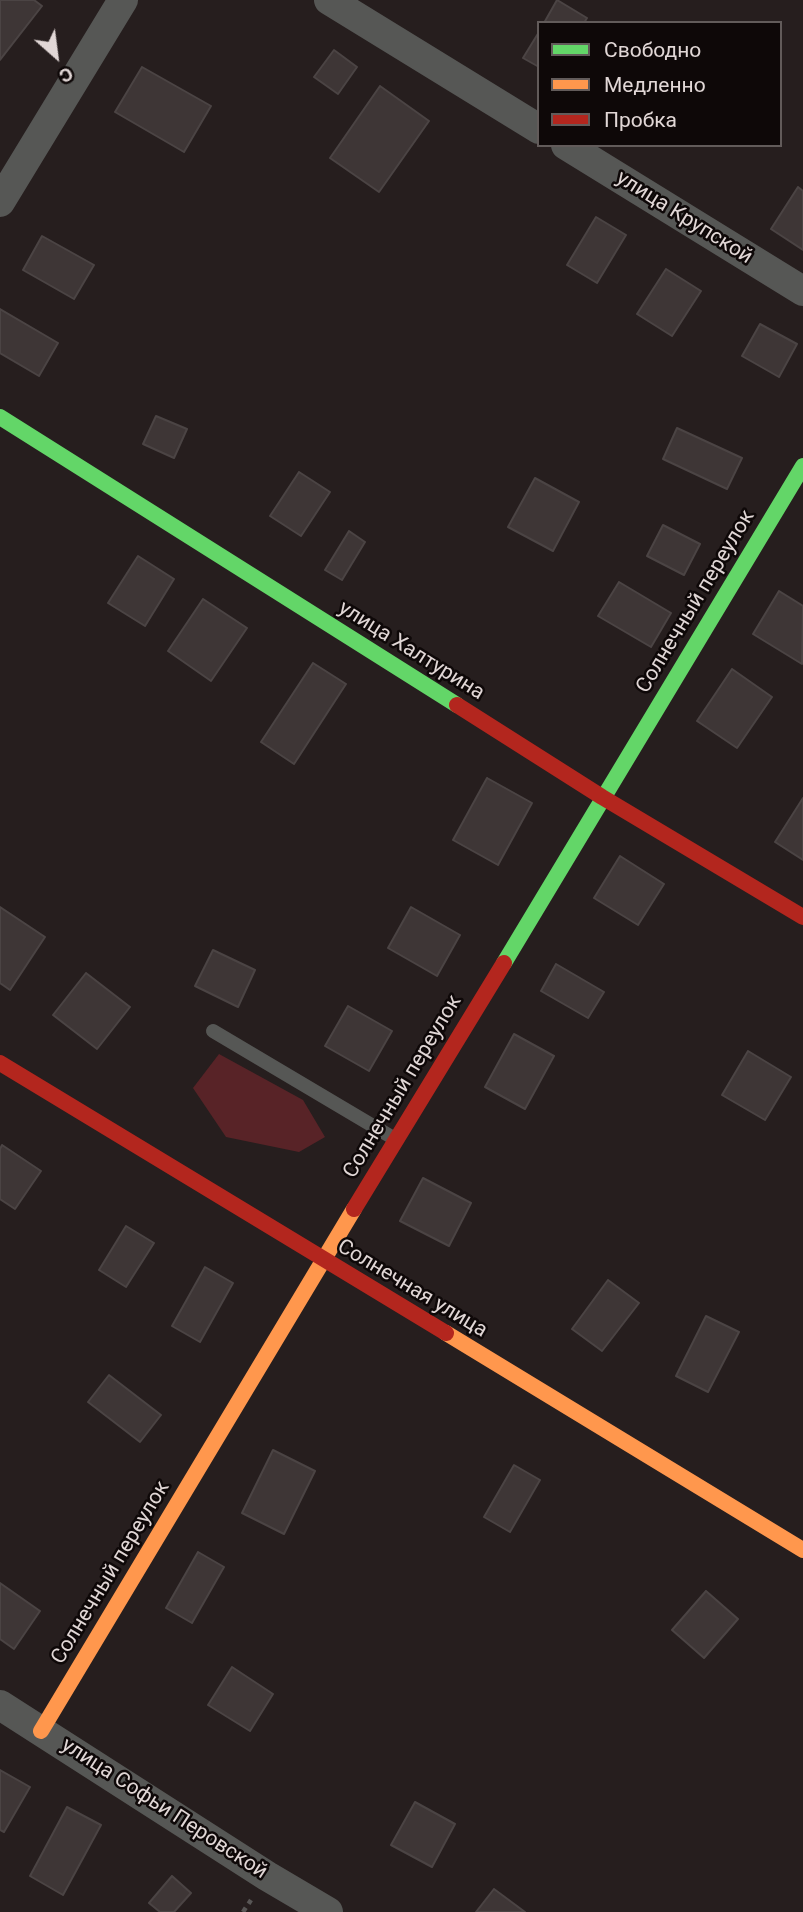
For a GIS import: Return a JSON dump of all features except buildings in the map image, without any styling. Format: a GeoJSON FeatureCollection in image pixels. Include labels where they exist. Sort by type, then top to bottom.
{"type":"FeatureCollection","features":[{"type":"Feature","properties":{"kind":"street"},"geometry":{"type":"LineString","coordinates":[[0,202],[124,0]]}},
{"type":"Feature","properties":{"kind":"street"},"geometry":{"type":"LineString","coordinates":[[329,0],[537,128]]}},
{"type":"Feature","properties":{"kind":"street","name":"улица Крупской"},"geometry":{"type":"LineString","coordinates":[[569,147],[803,291]]}},
{"type":"Feature","properties":{"kind":"street","name":"улица Халтурина"},"geometry":{"type":"LineString","coordinates":[[0,417],[602,797],[803,917]]}},
{"type":"Feature","properties":{"kind":"street","name":"Солнечный переулок"},"geometry":{"type":"LineString","coordinates":[[41,1731],[803,466]]}},
{"type":"Feature","properties":{"kind":"street","name":"Солнечная улица"},"geometry":{"type":"LineString","coordinates":[[0,1063],[803,1550]]}},
{"type":"Feature","properties":{"kind":"street","name":"улица Софьи Перовской"},"geometry":{"type":"LineString","coordinates":[[0,1705],[267,1876],[328,1912]]}},
{"type":"Feature","properties":{"kind":"lane"},"geometry":{"type":"LineString","coordinates":[[213,1031],[397,1140]]}},
{"type":"Feature","properties":{"kind":"shaded area"},"geometry":{"type":"Polygon","coordinates":[[[219,1054],[303,1100],[325,1137],[299,1152],[226,1137],[193,1088],[219,1054]]]}},
{"type":"Feature","properties":{"kind":"traffic: fast"},"geometry":{"type":"LineString","coordinates":[[0,417],[457,705]]}},
{"type":"Feature","properties":{"kind":"traffic: fast"},"geometry":{"type":"LineString","coordinates":[[504,963],[803,466]]}},
{"type":"Feature","properties":{"kind":"traffic: slow"},"geometry":{"type":"LineString","coordinates":[[41,1731],[354,1209]]}},
{"type":"Feature","properties":{"kind":"traffic: slow"},"geometry":{"type":"LineString","coordinates":[[446,1333],[803,1550]]}},
{"type":"Feature","properties":{"kind":"traffic: jam"},"geometry":{"type":"LineString","coordinates":[[457,705],[602,797],[803,917]]}},
{"type":"Feature","properties":{"kind":"traffic: jam"},"geometry":{"type":"LineString","coordinates":[[354,1209],[504,963]]}},
{"type":"Feature","properties":{"kind":"traffic: jam"},"geometry":{"type":"LineString","coordinates":[[0,1063],[446,1333]]}}]}
